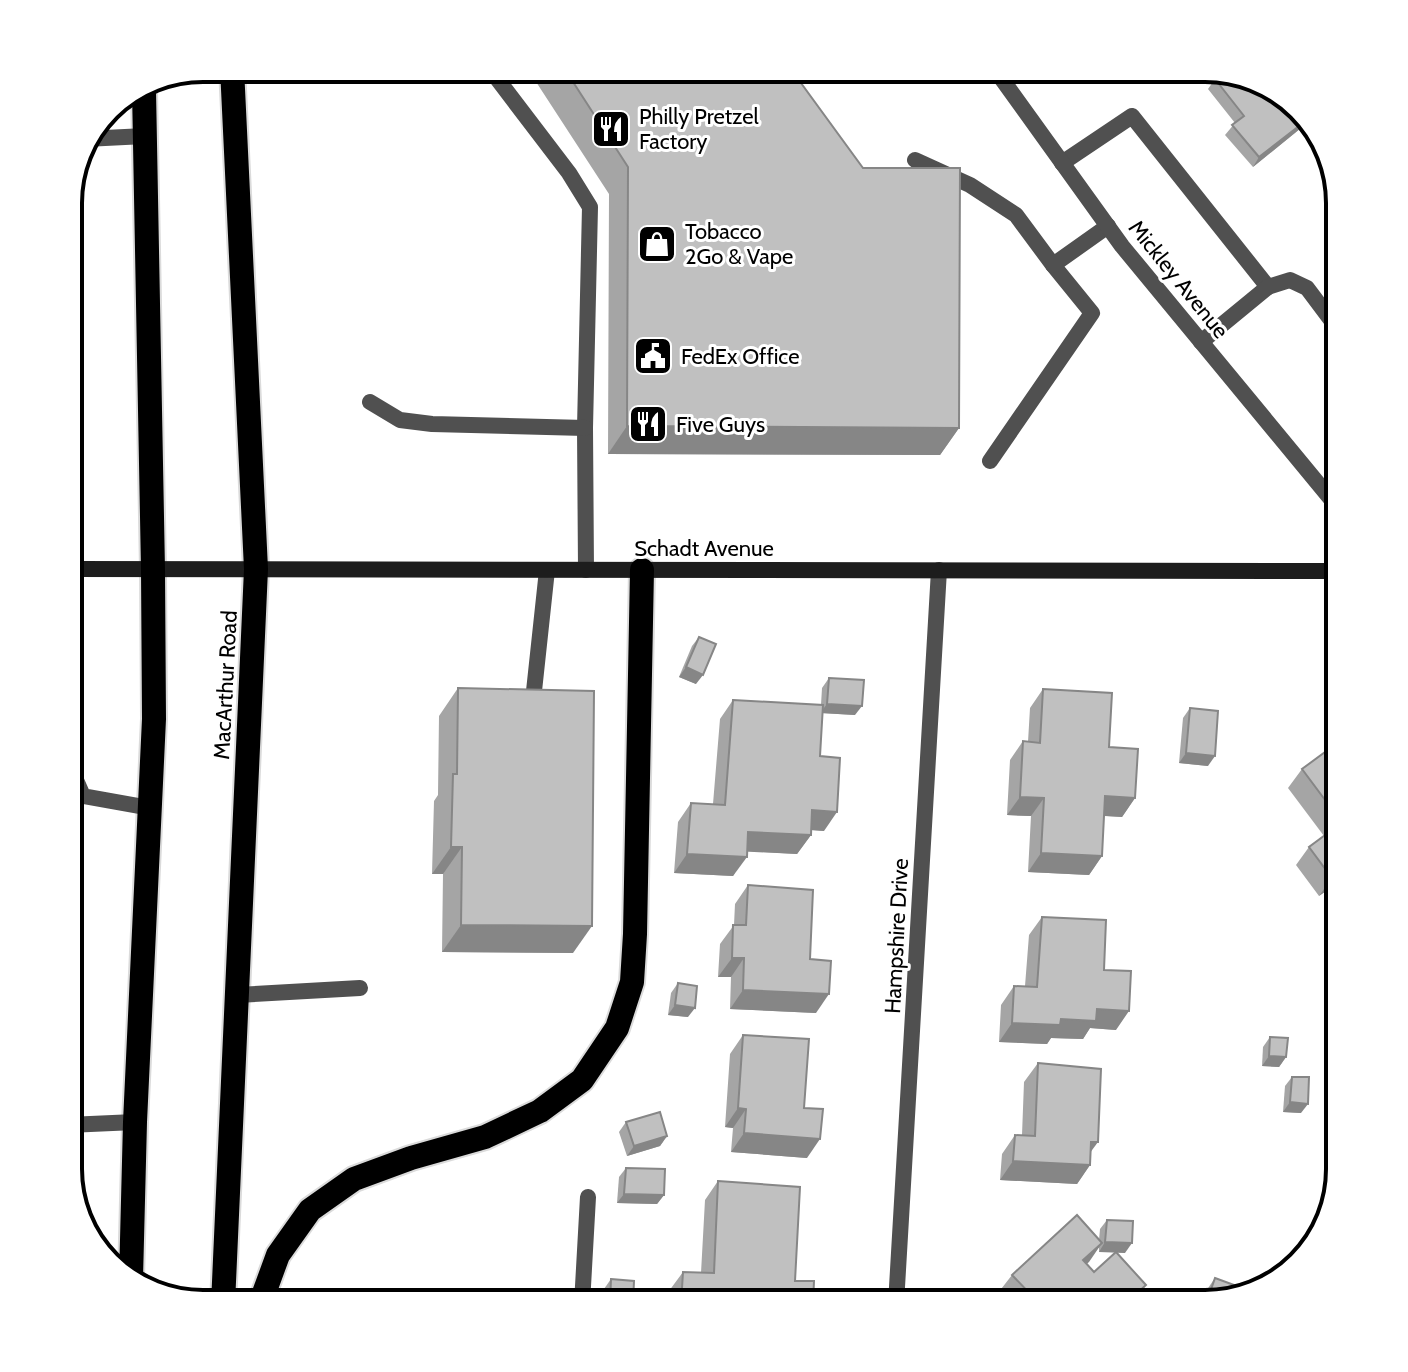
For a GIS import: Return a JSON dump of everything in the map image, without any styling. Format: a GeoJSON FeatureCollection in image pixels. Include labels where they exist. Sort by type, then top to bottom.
{"type":"FeatureCollection","features":[{"type":"Feature","properties":{"kind":"highway","name":"MacArthur Road"},"geometry":{"type":"LineString","coordinates":[[224,1290],[256,569],[233,82]]}},
{"type":"Feature","properties":{"kind":"highway"},"geometry":{"type":"LineString","coordinates":[[131,1267],[154,719],[144,97]]}},
{"type":"Feature","properties":{"kind":"highway"},"geometry":{"type":"LineString","coordinates":[[265,1290],[278,1255],[310,1210],[354,1179],[411,1158],[485,1137],[540,1111],[582,1080],[617,1028],[632,982],[635,934],[642,570]]}},
{"type":"Feature","properties":{"kind":"main road","name":"Schadt Avenue"},"geometry":{"type":"LineString","coordinates":[[82,569],[1326,571]]}},
{"type":"Feature","properties":{"kind":"street"},"geometry":{"type":"LineString","coordinates":[[500,82],[569,173],[590,207],[585,428],[586,570]]}},
{"type":"Feature","properties":{"kind":"street","name":"Mickley Avenue"},"geometry":{"type":"LineString","coordinates":[[1004,82],[1122,246],[1326,493]]}},
{"type":"Feature","properties":{"kind":"street"},"geometry":{"type":"LineString","coordinates":[[1062,163],[1132,116],[1268,287]]}},
{"type":"Feature","properties":{"kind":"street"},"geometry":{"type":"LineString","coordinates":[[101,138],[145,136]]}},
{"type":"Feature","properties":{"kind":"street"},"geometry":{"type":"LineString","coordinates":[[915,160],[970,185],[1016,215],[1092,313],[990,461]]}},
{"type":"Feature","properties":{"kind":"street"},"geometry":{"type":"LineString","coordinates":[[1053,265],[1108,226]]}},
{"type":"Feature","properties":{"kind":"street"},"geometry":{"type":"LineString","coordinates":[[1201,342],[1268,287],[1290,280],[1307,288],[1326,313]]}},
{"type":"Feature","properties":{"kind":"street"},"geometry":{"type":"LineString","coordinates":[[370,402],[400,420],[432,424],[585,428]]}},
{"type":"Feature","properties":{"kind":"street"},"geometry":{"type":"LineString","coordinates":[[534,691],[547,570]]}},
{"type":"Feature","properties":{"kind":"street","name":"Hampshire Drive"},"geometry":{"type":"LineString","coordinates":[[897,1290],[939,570]]}},
{"type":"Feature","properties":{"kind":"street"},"geometry":{"type":"LineString","coordinates":[[82,794],[150,808]]}},
{"type":"Feature","properties":{"kind":"street"},"geometry":{"type":"LineString","coordinates":[[237,995],[360,988]]}},
{"type":"Feature","properties":{"kind":"street"},"geometry":{"type":"LineString","coordinates":[[82,1124],[135,1122]]}},
{"type":"Feature","properties":{"kind":"street"},"geometry":{"type":"LineString","coordinates":[[583,1290],[588,1197]]}},
{"type":"Feature","properties":{"kind":"building"},"geometry":{"type":"Polygon","coordinates":[[[573,82],[800,82],[863,168],[960,168],[959,428],[627,426],[628,167],[573,82]]]}},
{"type":"Feature","properties":{"kind":"building"},"geometry":{"type":"Polygon","coordinates":[[[1218,83],[1259,94],[1279,107],[1299,126],[1259,157],[1232,125],[1244,116],[1218,83]]]}},
{"type":"Feature","properties":{"kind":"building"},"geometry":{"type":"Polygon","coordinates":[[[699,637],[716,644],[703,675],[686,667],[699,637]]]}},
{"type":"Feature","properties":{"kind":"building"},"geometry":{"type":"Polygon","coordinates":[[[829,678],[864,680],[862,706],[827,704],[829,678]]]}},
{"type":"Feature","properties":{"kind":"building"},"geometry":{"type":"Polygon","coordinates":[[[458,688],[594,691],[592,926],[461,925],[462,847],[451,847],[453,774],[457,774],[458,688]]]}},
{"type":"Feature","properties":{"kind":"building"},"geometry":{"type":"Polygon","coordinates":[[[1043,689],[1112,693],[1109,747],[1138,749],[1135,798],[1105,796],[1102,856],[1041,853],[1044,798],[1020,797],[1023,741],[1040,743],[1043,689]]]}},
{"type":"Feature","properties":{"kind":"building"},"geometry":{"type":"Polygon","coordinates":[[[733,700],[823,705],[820,756],[840,758],[837,812],[812,810],[811,835],[748,832],[747,857],[687,854],[691,803],[725,805],[733,700]]]}},
{"type":"Feature","properties":{"kind":"building"},"geometry":{"type":"Polygon","coordinates":[[[1190,708],[1218,711],[1215,756],[1186,753],[1190,708]]]}},
{"type":"Feature","properties":{"kind":"building"},"geometry":{"type":"Polygon","coordinates":[[[1326,751],[1326,801],[1302,769],[1326,751]]]}},
{"type":"Feature","properties":{"kind":"building"},"geometry":{"type":"Polygon","coordinates":[[[1326,834],[1326,870],[1309,847],[1326,834]]]}},
{"type":"Feature","properties":{"kind":"building"},"geometry":{"type":"Polygon","coordinates":[[[748,885],[813,890],[810,959],[831,961],[829,994],[743,990],[744,958],[732,958],[733,925],[746,925],[748,885]]]}},
{"type":"Feature","properties":{"kind":"building"},"geometry":{"type":"Polygon","coordinates":[[[1042,917],[1106,920],[1104,970],[1131,971],[1129,1011],[1097,1009],[1096,1021],[1061,1019],[1060,1025],[1012,1023],[1014,986],[1037,987],[1042,917]]]}},
{"type":"Feature","properties":{"kind":"building"},"geometry":{"type":"Polygon","coordinates":[[[678,983],[697,986],[695,1008],[675,1005],[678,983]]]}},
{"type":"Feature","properties":{"kind":"building"},"geometry":{"type":"Polygon","coordinates":[[[743,1035],[809,1039],[804,1108],[823,1109],[820,1139],[744,1133],[746,1109],[738,1108],[743,1035]]]}},
{"type":"Feature","properties":{"kind":"building"},"geometry":{"type":"Polygon","coordinates":[[[1270,1037],[1288,1038],[1286,1057],[1269,1056],[1270,1037]]]}},
{"type":"Feature","properties":{"kind":"building"},"geometry":{"type":"Polygon","coordinates":[[[1038,1063],[1101,1069],[1098,1142],[1091,1142],[1090,1165],[1013,1161],[1015,1135],[1035,1136],[1038,1063]]]}},
{"type":"Feature","properties":{"kind":"building"},"geometry":{"type":"Polygon","coordinates":[[[1292,1077],[1309,1077],[1308,1104],[1290,1102],[1292,1077]]]}},
{"type":"Feature","properties":{"kind":"building"},"geometry":{"type":"Polygon","coordinates":[[[660,1112],[667,1136],[634,1146],[626,1122],[660,1112]]]}},
{"type":"Feature","properties":{"kind":"building"},"geometry":{"type":"Polygon","coordinates":[[[626,1168],[665,1169],[664,1195],[624,1194],[626,1168]]]}},
{"type":"Feature","properties":{"kind":"building"},"geometry":{"type":"Polygon","coordinates":[[[718,1181],[800,1187],[795,1281],[814,1281],[814,1290],[682,1290],[683,1272],[714,1273],[718,1181]]]}},
{"type":"Feature","properties":{"kind":"building"},"geometry":{"type":"Polygon","coordinates":[[[1077,1215],[1102,1243],[1083,1260],[1094,1272],[1116,1252],[1146,1285],[1140,1290],[1026,1290],[1012,1275],[1077,1215]]]}},
{"type":"Feature","properties":{"kind":"building"},"geometry":{"type":"Polygon","coordinates":[[[1107,1220],[1133,1221],[1132,1243],[1105,1242],[1107,1220]]]}},
{"type":"Feature","properties":{"kind":"building"},"geometry":{"type":"Polygon","coordinates":[[[1215,1278],[1236,1286],[1229,1288],[1211,1289],[1215,1278]]]}},
{"type":"Feature","properties":{"kind":"building"},"geometry":{"type":"Polygon","coordinates":[[[611,1279],[634,1281],[634,1290],[611,1290],[611,1279]]]}},
{"type":"Feature","properties":{"kind":"place","name":"Philly Pretzel Factory"},"geometry":{"type":"Point","coordinates":[611,129]}},
{"type":"Feature","properties":{"kind":"place","name":"Tobacco 2Go & Vape"},"geometry":{"type":"Point","coordinates":[657,244]}},
{"type":"Feature","properties":{"kind":"place","name":"FedEx Office"},"geometry":{"type":"Point","coordinates":[653,356]}},
{"type":"Feature","properties":{"kind":"place","name":"Five Guys"},"geometry":{"type":"Point","coordinates":[648,424]}}]}
